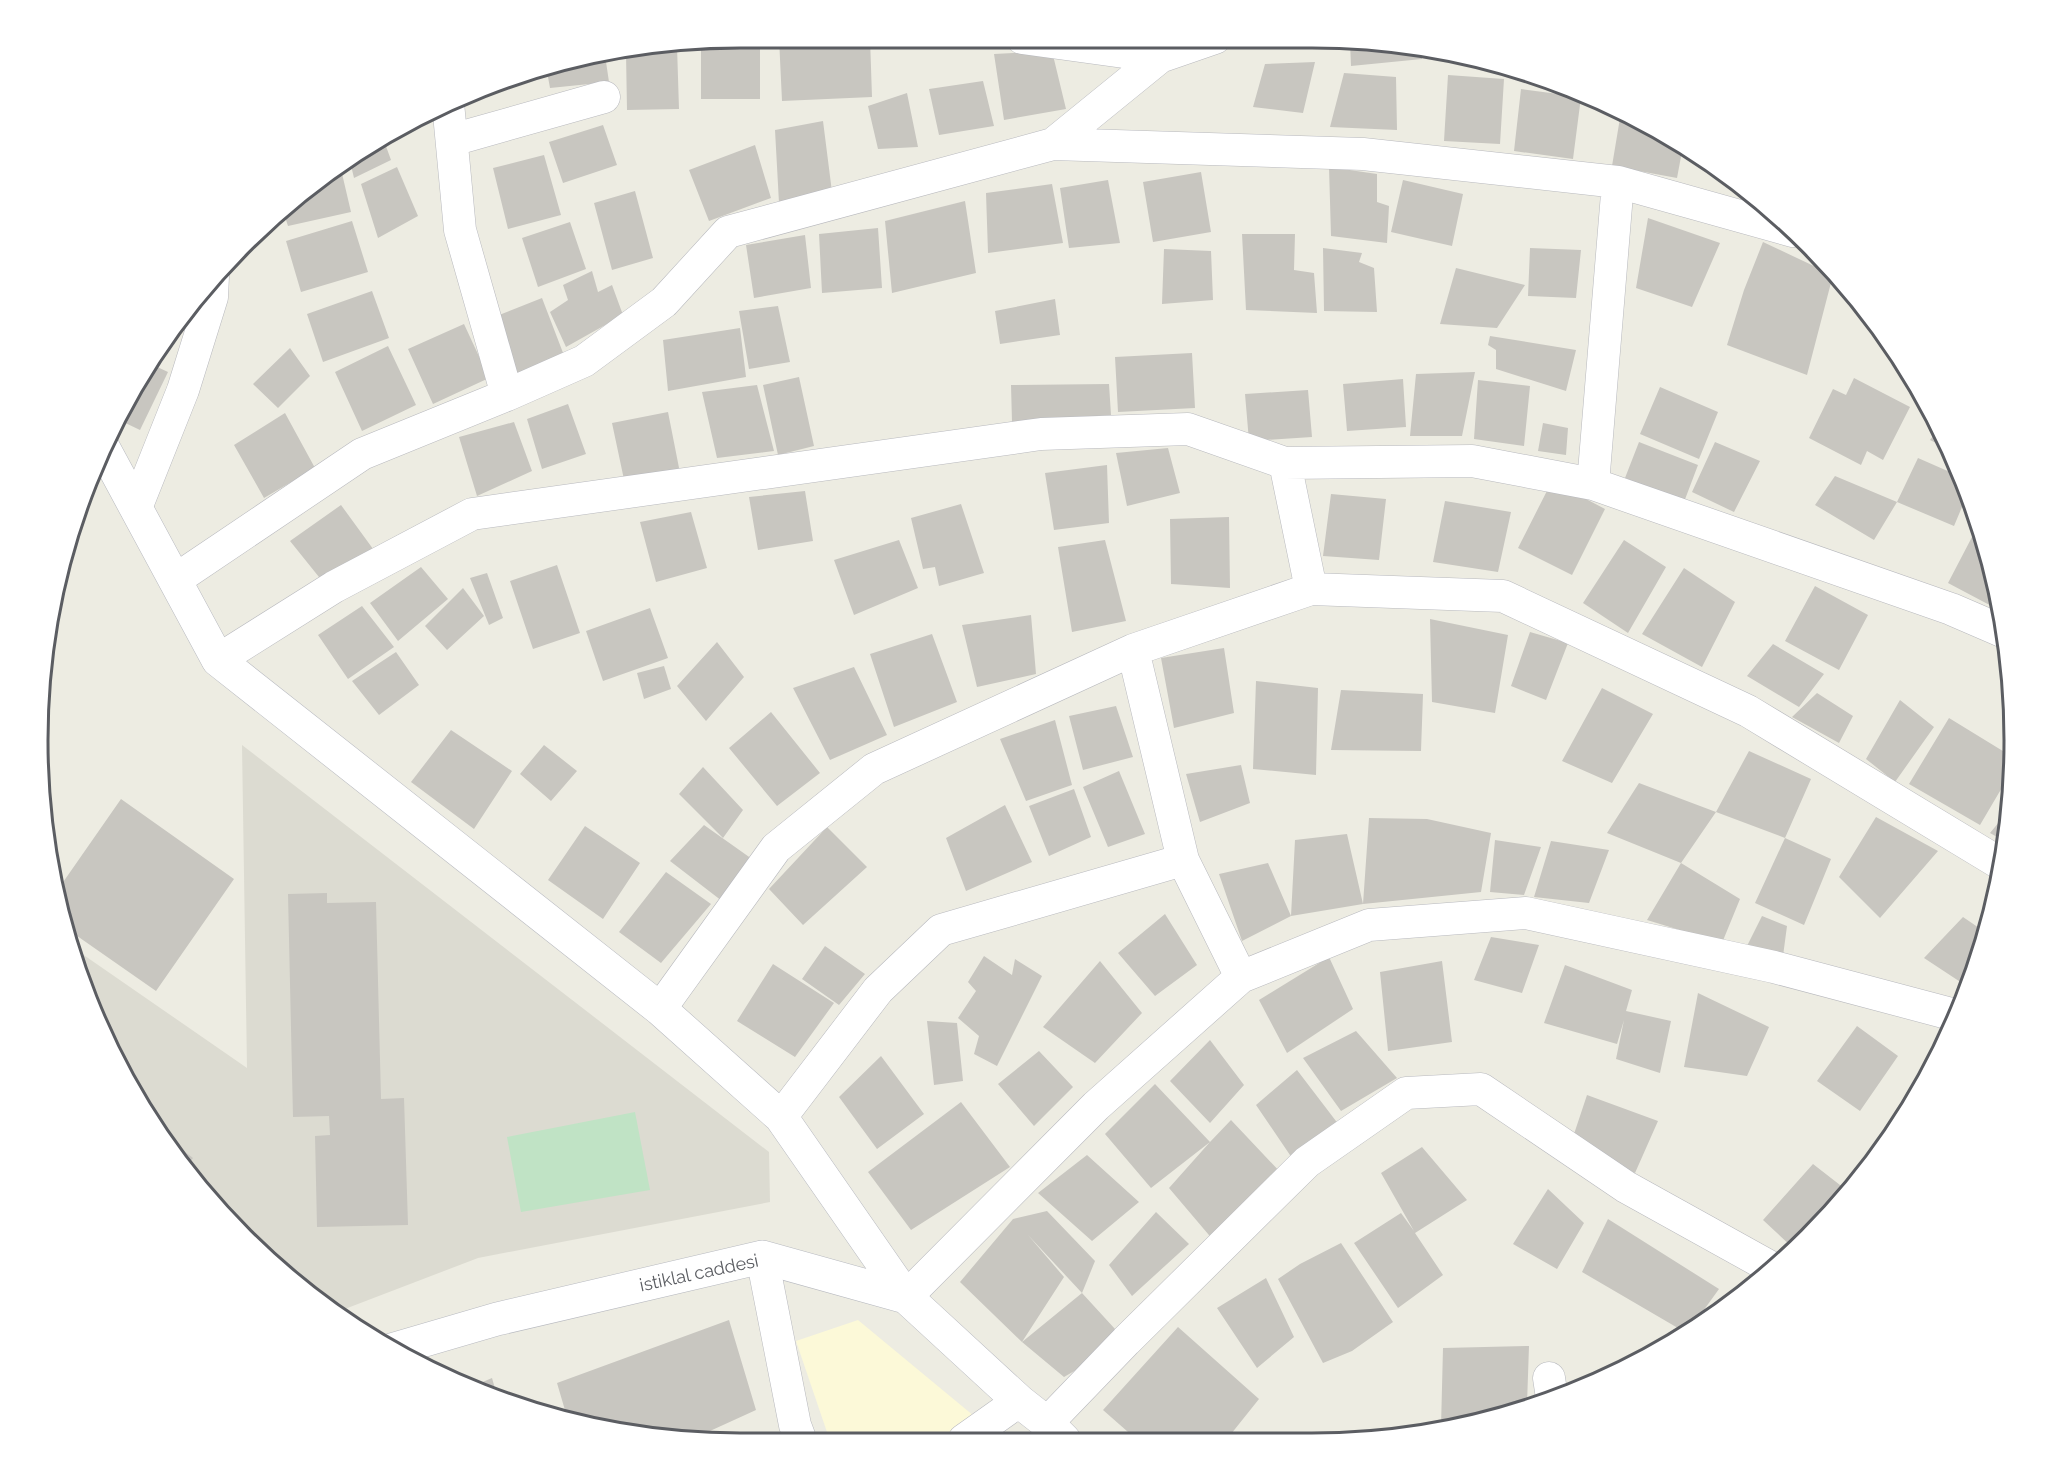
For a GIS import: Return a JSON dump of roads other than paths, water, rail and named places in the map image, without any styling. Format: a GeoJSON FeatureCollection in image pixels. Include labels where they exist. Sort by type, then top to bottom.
{"type":"FeatureCollection","features":[{"type":"Feature","properties":{"kind":"main road"},"geometry":{"type":"LineString","coordinates":[[107,461],[136,508],[218,660],[660,1009],[781,1117],[906,1297]]}},
{"type":"Feature","properties":{"kind":"main road","name":"istiklal caddesi"},"geometry":{"type":"LineString","coordinates":[[405,1346],[497,1319],[762,1257],[906,1297],[1055,1431]]}},
{"type":"Feature","properties":{"kind":"street"},"geometry":{"type":"LineString","coordinates":[[1095,48],[1160,57]]}},
{"type":"Feature","properties":{"kind":"street"},"geometry":{"type":"LineString","coordinates":[[1053,144],[1160,57],[1186,48]]}},
{"type":"Feature","properties":{"kind":"street"},"geometry":{"type":"LineString","coordinates":[[452,140],[604,97]]}},
{"type":"Feature","properties":{"kind":"street"},"geometry":{"type":"LineString","coordinates":[[449,112],[460,230],[507,395]]}},
{"type":"Feature","properties":{"kind":"street"},"geometry":{"type":"LineString","coordinates":[[175,580],[362,454],[584,361],[664,302],[728,232],[1053,144],[1363,154],[1618,182],[1774,226]]}},
{"type":"Feature","properties":{"kind":"street"},"geometry":{"type":"LineString","coordinates":[[1593,484],[1618,182]]}},
{"type":"Feature","properties":{"kind":"street"},"geometry":{"type":"LineString","coordinates":[[136,508],[183,390],[212,293]]}},
{"type":"Feature","properties":{"kind":"street"},"geometry":{"type":"LineString","coordinates":[[218,660],[334,587],[472,514],[1041,434],[1188,429],[1285,463],[1472,461],[1593,484],[1951,609],[1995,628]]}},
{"type":"Feature","properties":{"kind":"street"},"geometry":{"type":"LineString","coordinates":[[1285,463],[1311,589]]}},
{"type":"Feature","properties":{"kind":"street"},"geometry":{"type":"LineString","coordinates":[[660,1009],[776,848],[874,769],[1133,650],[1311,589],[1503,596],[1748,711],[1994,860]]}},
{"type":"Feature","properties":{"kind":"street"},"geometry":{"type":"LineString","coordinates":[[1133,650],[1183,860],[1241,977]]}},
{"type":"Feature","properties":{"kind":"street"},"geometry":{"type":"LineString","coordinates":[[781,1117],[878,990],[941,930],[1183,860]]}},
{"type":"Feature","properties":{"kind":"street"},"geometry":{"type":"LineString","coordinates":[[906,1297],[1096,1106],[1241,977],[1369,925],[1526,913],[1774,967],[1948,1014]]}},
{"type":"Feature","properties":{"kind":"street"},"geometry":{"type":"LineString","coordinates":[[1055,1431],[1126,1341],[1307,1162],[1406,1093],[1481,1089],[1626,1187],[1765,1264]]}},
{"type":"Feature","properties":{"kind":"street"},"geometry":{"type":"LineString","coordinates":[[762,1257],[798,1433]]}},
{"type":"Feature","properties":{"kind":"street"},"geometry":{"type":"LineString","coordinates":[[974,1433],[1019,1401]]}}]}
